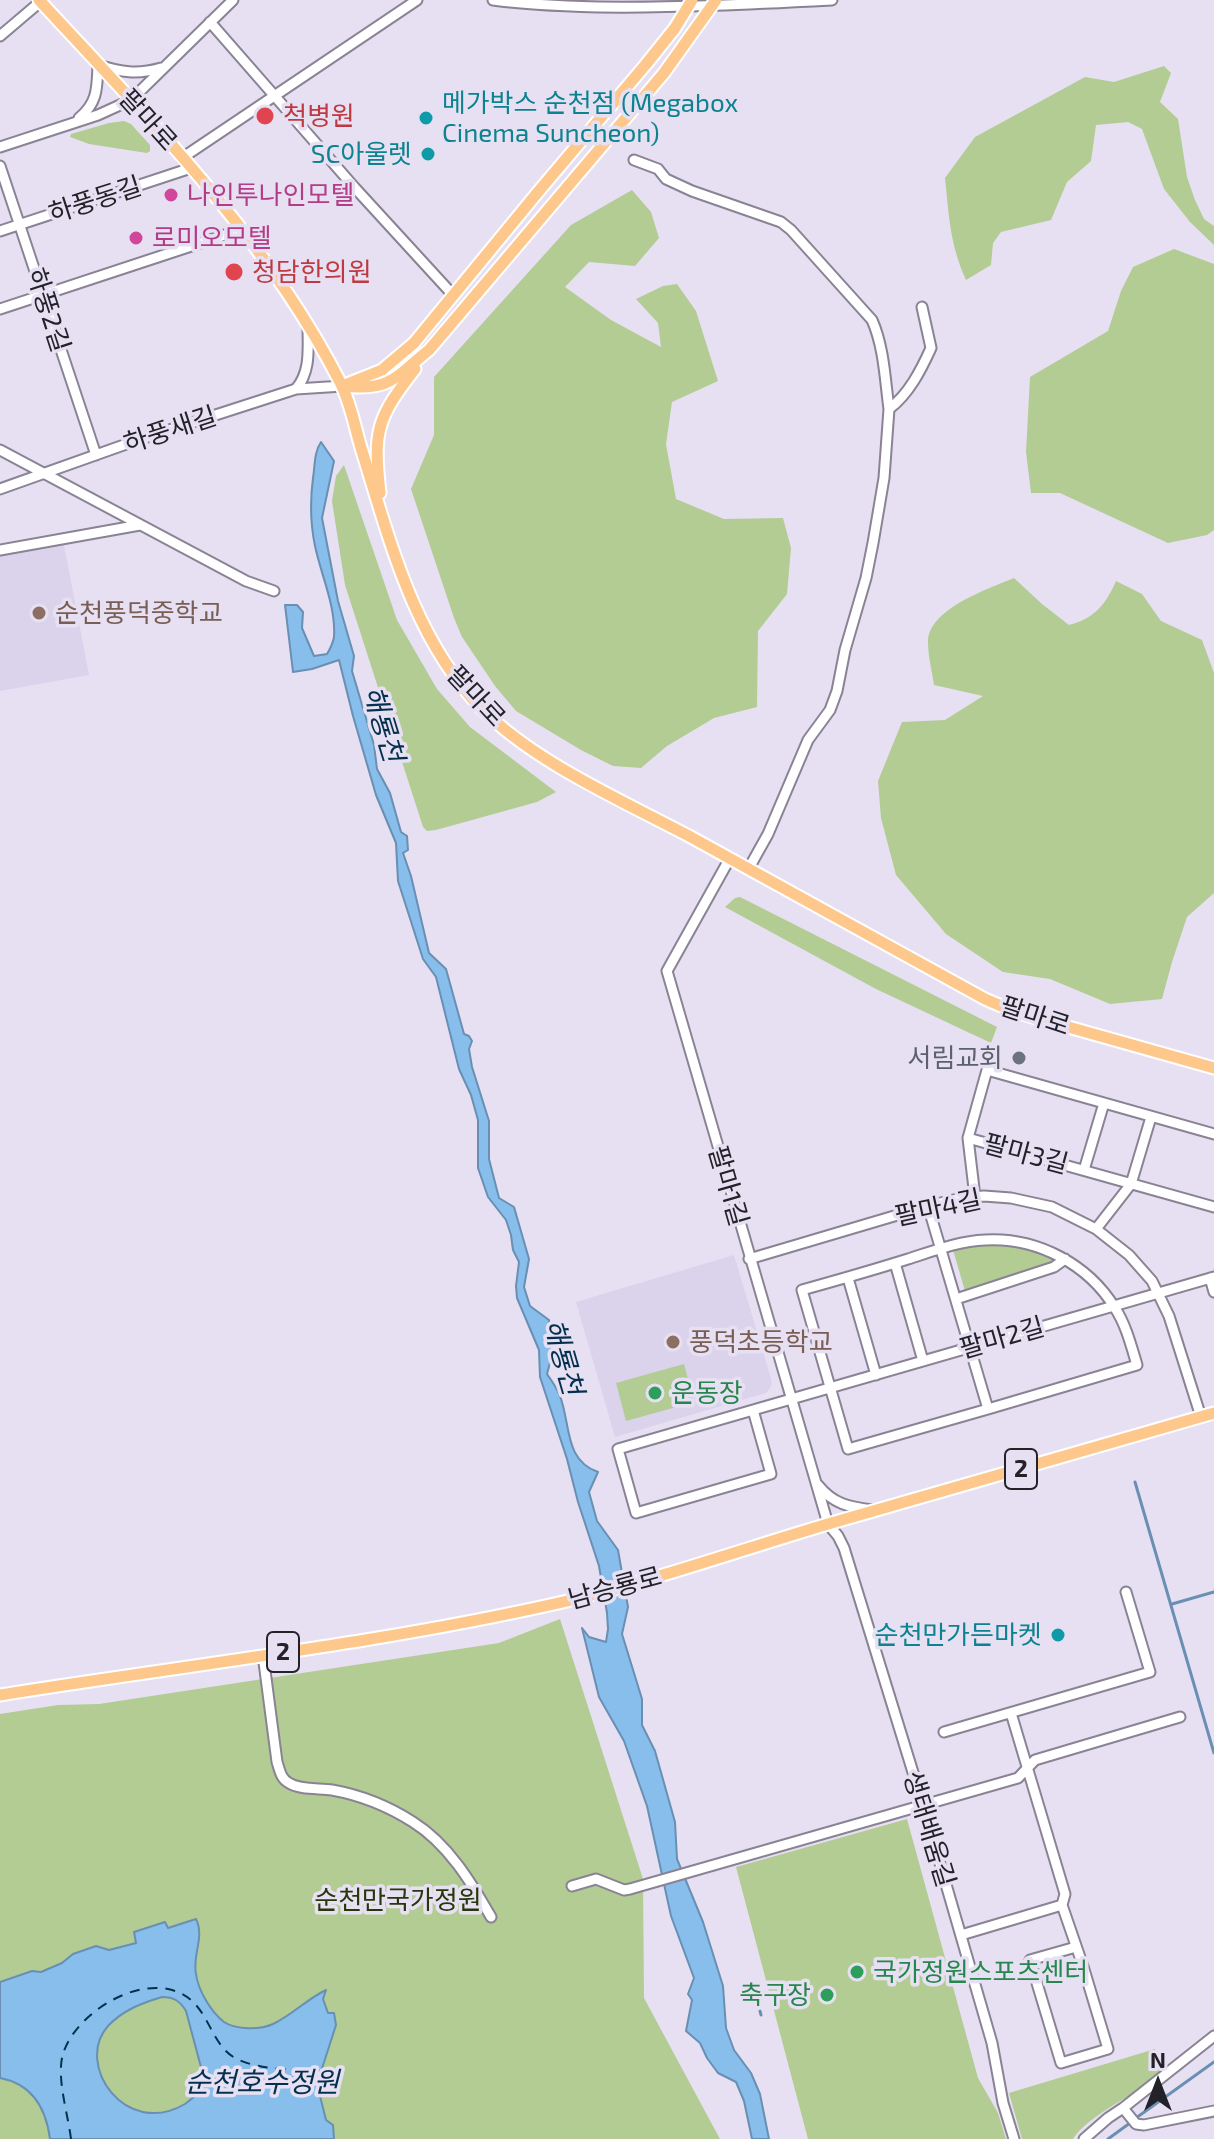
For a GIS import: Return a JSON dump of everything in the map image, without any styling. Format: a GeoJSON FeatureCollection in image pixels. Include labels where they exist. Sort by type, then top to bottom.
{"type":"FeatureCollection","features":[{"type":"Feature","properties":{"kind":"main road"},"geometry":{"type":"LineString","coordinates":[[343,386],[382,370],[414,343],[647,63],[675,28],[692,0]]}},
{"type":"Feature","properties":{"kind":"main road"},"geometry":{"type":"LineString","coordinates":[[384,521],[377,450],[378,429],[389,403],[429,350],[664,73],[716,0]]}},
{"type":"Feature","properties":{"kind":"main road","name":"팔마로"},"geometry":{"type":"LineString","coordinates":[[40,1],[191,168],[243,229],[284,287],[343,386],[384,521],[431,641],[457,681],[483,710],[544,756],[985,999],[1015,1012],[1214,1068]]}},
{"type":"Feature","properties":{"kind":"main road"},"geometry":{"type":"LineString","coordinates":[[343,386],[378,387],[394,381],[429,350]]}},
{"type":"Feature","properties":{"kind":"main road","name":"남승룡로"},"geometry":{"type":"LineString","coordinates":[[0,1695],[457,1624],[564,1601],[641,1582],[875,1510],[1214,1413]]}},
{"type":"Feature","properties":{"kind":"street"},"geometry":{"type":"LineString","coordinates":[[0,147],[131,100],[233,0]]}},
{"type":"Feature","properties":{"kind":"street"},"geometry":{"type":"LineString","coordinates":[[182,158],[417,0]]}},
{"type":"Feature","properties":{"kind":"street"},"geometry":{"type":"LineString","coordinates":[[493,0],[620,7],[699,7],[832,0]]}},
{"type":"Feature","properties":{"kind":"street"},"geometry":{"type":"LineString","coordinates":[[0,36],[40,1]]}},
{"type":"Feature","properties":{"kind":"street"},"geometry":{"type":"LineString","coordinates":[[210,22],[453,295]]}},
{"type":"Feature","properties":{"kind":"street"},"geometry":{"type":"LineString","coordinates":[[74,123],[87,112],[95,98],[98,65],[130,73],[165,66]]}},
{"type":"Feature","properties":{"kind":"street"},"geometry":{"type":"LineString","coordinates":[[634,160],[658,169],[666,179],[692,191],[768,217],[791,230],[872,320],[879,344],[889,409],[884,478],[866,578],[830,710],[808,740],[773,824],[749,868]]}},
{"type":"Feature","properties":{"kind":"street","name":"하풍2길"},"geometry":{"type":"LineString","coordinates":[[0,166],[96,455]]}},
{"type":"Feature","properties":{"kind":"street","name":"하풍동길"},"geometry":{"type":"LineString","coordinates":[[0,231],[191,168]]}},
{"type":"Feature","properties":{"kind":"street"},"geometry":{"type":"LineString","coordinates":[[0,309],[243,229]]}},
{"type":"Feature","properties":{"kind":"street"},"geometry":{"type":"LineString","coordinates":[[889,409],[908,391],[931,348],[922,307]]}},
{"type":"Feature","properties":{"kind":"street"},"geometry":{"type":"LineString","coordinates":[[296,389],[304,380],[309,356],[308,326]]}},
{"type":"Feature","properties":{"kind":"street","name":"하풍새길"},"geometry":{"type":"LineString","coordinates":[[0,489],[296,389],[343,386]]}},
{"type":"Feature","properties":{"kind":"street"},"geometry":{"type":"LineString","coordinates":[[0,450],[246,581],[274,591]]}},
{"type":"Feature","properties":{"kind":"street"},"geometry":{"type":"LineString","coordinates":[[0,550],[140,525]]}},
{"type":"Feature","properties":{"kind":"street","name":"팔마1길"},"geometry":{"type":"LineString","coordinates":[[730,858],[667,971],[828,1524]]}},
{"type":"Feature","properties":{"kind":"street"},"geometry":{"type":"LineString","coordinates":[[975,1197],[968,1138],[987,1070],[1214,1134]]}},
{"type":"Feature","properties":{"kind":"street","name":"팔마3길"},"geometry":{"type":"LineString","coordinates":[[1084,1170],[1104,1103]]}},
{"type":"Feature","properties":{"kind":"street"},"geometry":{"type":"LineString","coordinates":[[1096,1229],[1131,1184],[1151,1117]]}},
{"type":"Feature","properties":{"kind":"street","name":"팔마3길"},"geometry":{"type":"LineString","coordinates":[[968,1138],[1214,1207]]}},
{"type":"Feature","properties":{"kind":"street","name":"팔마4길"},"geometry":{"type":"LineString","coordinates":[[749,1259],[928,1206],[975,1197],[998,1196],[1052,1207],[1096,1229],[1147,1274],[1169,1316],[1201,1417]]}},
{"type":"Feature","properties":{"kind":"street"},"geometry":{"type":"LineString","coordinates":[[928,1206],[988,1409]]}},
{"type":"Feature","properties":{"kind":"street"},"geometry":{"type":"LineString","coordinates":[[996,1240],[1030,1245],[1065,1259],[1086,1275],[1114,1306],[1137,1365],[848,1449],[802,1290],[941,1249],[971,1241],[996,1240]]}},
{"type":"Feature","properties":{"kind":"street"},"geometry":{"type":"LineString","coordinates":[[956,1299],[1054,1267],[1065,1259]]}},
{"type":"Feature","properties":{"kind":"street"},"geometry":{"type":"LineString","coordinates":[[895,1263],[923,1361]]}},
{"type":"Feature","properties":{"kind":"street"},"geometry":{"type":"LineString","coordinates":[[1212,1277],[1214,1292]]}},
{"type":"Feature","properties":{"kind":"street","name":"팔마2길"},"geometry":{"type":"LineString","coordinates":[[753,1410],[771,1474],[636,1513],[618,1449],[1212,1277]]}},
{"type":"Feature","properties":{"kind":"street"},"geometry":{"type":"LineString","coordinates":[[848,1278],[876,1375]]}},
{"type":"Feature","properties":{"kind":"street"},"geometry":{"type":"LineString","coordinates":[[814,1480],[837,1503],[875,1510]]}},
{"type":"Feature","properties":{"kind":"street","name":"생태배움길"},"geometry":{"type":"LineString","coordinates":[[828,1524],[844,1548],[923,1805],[992,2043],[1003,2103],[1014,2139]]}},
{"type":"Feature","properties":{"kind":"street"},"geometry":{"type":"LineString","coordinates":[[944,1732],[1150,1672],[1126,1592]]}},
{"type":"Feature","properties":{"kind":"street"},"geometry":{"type":"LineString","coordinates":[[263,1655],[277,1762],[285,1781],[293,1786],[330,1790],[365,1799],[416,1823],[452,1858],[491,1917]]}},
{"type":"Feature","properties":{"kind":"street"},"geometry":{"type":"LineString","coordinates":[[1011,1713],[1065,1894],[1062,1905],[1083,1966],[1108,2049],[1061,2063],[1030,1960],[1077,1951]]}},
{"type":"Feature","properties":{"kind":"street"},"geometry":{"type":"LineString","coordinates":[[572,1886],[596,1879],[624,1890],[723,1864],[1018,1778],[1035,1760],[1180,1717]]}},
{"type":"Feature","properties":{"kind":"street"},"geometry":{"type":"LineString","coordinates":[[961,1935],[1062,1905]]}},
{"type":"Feature","properties":{"kind":"street"},"geometry":{"type":"LineString","coordinates":[[1084,2139],[1214,2036]]}},
{"type":"Feature","properties":{"kind":"street"},"geometry":{"type":"LineString","coordinates":[[1124,2110],[1136,2124],[1144,2125],[1214,2111]]}},
{"type":"Feature","properties":{"kind":"shaded area","name":"순천풍덕중학교"},"geometry":{"type":"Polygon","coordinates":[[[63,540],[89,675],[0,691],[0,550],[63,540]]]}},
{"type":"Feature","properties":{"kind":"shaded area","name":"풍덕초등학교"},"geometry":{"type":"Polygon","coordinates":[[[734,1255],[772,1382],[770,1388],[766,1393],[615,1437],[576,1302],[734,1255]]]}},
{"type":"Feature","properties":{"kind":"green space"},"geometry":{"type":"Polygon","coordinates":[[[1164,66],[1171,73],[1160,102],[1178,119],[1187,177],[1204,219],[1214,226],[1214,245],[1190,222],[1164,189],[1142,129],[1128,122],[1096,125],[1091,161],[1067,182],[1051,220],[1001,232],[993,243],[991,265],[966,280],[953,242],[945,178],[975,137],[1085,77],[1114,82],[1164,66]]]}},
{"type":"Feature","properties":{"kind":"green space"},"geometry":{"type":"Polygon","coordinates":[[[124,121],[131,124],[150,145],[150,151],[89,144],[70,137],[71,134],[124,121]]]}},
{"type":"Feature","properties":{"kind":"green space"},"geometry":{"type":"Polygon","coordinates":[[[632,190],[651,212],[659,238],[635,266],[589,262],[565,287],[611,320],[661,347],[658,323],[636,299],[663,286],[677,284],[696,311],[718,381],[672,402],[666,444],[676,499],[724,519],[783,518],[791,548],[787,594],[758,631],[757,707],[714,718],[667,746],[641,768],[613,766],[581,750],[516,711],[495,686],[462,637],[411,489],[434,435],[434,377],[571,225],[632,190]]]}},
{"type":"Feature","properties":{"kind":"green space"},"geometry":{"type":"Polygon","coordinates":[[[1174,249],[1214,264],[1214,530],[1207,535],[1168,543],[1060,493],[1031,493],[1026,452],[1030,377],[1108,331],[1121,291],[1133,267],[1174,249]]]}},
{"type":"Feature","properties":{"kind":"green space"},"geometry":{"type":"Polygon","coordinates":[[[344,465],[397,620],[437,689],[470,727],[556,792],[537,802],[436,830],[427,831],[423,827],[345,585],[332,501],[336,476],[344,465]]]}},
{"type":"Feature","properties":{"kind":"green space"},"geometry":{"type":"Polygon","coordinates":[[[1014,578],[1069,625],[1085,619],[1098,609],[1116,581],[1142,594],[1161,621],[1202,640],[1214,673],[1214,893],[1187,917],[1162,999],[1110,1004],[1050,979],[1003,972],[946,934],[896,875],[881,818],[878,781],[902,722],[945,720],[983,696],[934,685],[928,647],[931,630],[948,610],[975,594],[1014,578]]]}},
{"type":"Feature","properties":{"kind":"green space"},"geometry":{"type":"Polygon","coordinates":[[[740,897],[997,1027],[991,1043],[876,989],[725,907],[740,897]]]}},
{"type":"Feature","properties":{"kind":"green space"},"geometry":{"type":"Polygon","coordinates":[[[986,1244],[1019,1245],[1054,1256],[1053,1263],[965,1291],[953,1250],[986,1244]]]}},
{"type":"Feature","properties":{"kind":"green space","name":"운동장"},"geometry":{"type":"Polygon","coordinates":[[[684,1364],[694,1402],[626,1421],[616,1383],[684,1364]]]}},
{"type":"Feature","properties":{"kind":"green space","name":"순천만국가정원"},"geometry":{"type":"Polygon","coordinates":[[[560,1619],[643,1879],[644,1998],[720,2139],[0,2139],[0,1714],[58,1705],[99,1704],[499,1643],[560,1619]]]}},
{"type":"Feature","properties":{"kind":"green space","name":"국가정원스포츠센터"},"geometry":{"type":"Polygon","coordinates":[[[907,1819],[978,2078],[998,2113],[1006,2139],[808,2139],[736,1867],[907,1819]]]}},
{"type":"Feature","properties":{"kind":"green space"},"geometry":{"type":"Polygon","coordinates":[[[1155,2049],[1162,2077],[1101,2113],[1073,2139],[1022,2139],[1009,2093],[1155,2049]]]}},
{"type":"Feature","properties":{"kind":"water"},"geometry":{"type":"Polygon","coordinates":[[[321,442],[334,461],[322,518],[338,601],[354,656],[352,671],[374,745],[377,769],[390,793],[401,832],[407,836],[408,850],[403,853],[429,953],[446,969],[464,1034],[472,1041],[469,1049],[472,1067],[489,1121],[489,1159],[499,1198],[514,1207],[529,1259],[524,1287],[530,1306],[549,1320],[551,1359],[547,1374],[560,1396],[574,1450],[579,1459],[598,1472],[589,1492],[597,1521],[618,1550],[628,1607],[622,1634],[642,1699],[642,1725],[655,1751],[675,1822],[677,1859],[703,1922],[723,1986],[726,2028],[734,2050],[751,2073],[760,2094],[769,2139],[752,2139],[744,2101],[736,2082],[718,2073],[700,2043],[686,2031],[692,2000],[688,1994],[694,1978],[671,1916],[647,1806],[624,1741],[599,1697],[582,1628],[589,1637],[606,1642],[607,1613],[599,1566],[540,1377],[539,1350],[517,1298],[519,1262],[506,1220],[488,1197],[478,1168],[478,1120],[459,1069],[436,977],[423,959],[398,881],[396,843],[376,795],[339,660],[293,672],[285,605],[297,605],[303,612],[302,628],[314,656],[327,654],[334,637],[333,614],[311,520],[315,459],[321,442]]]}},
{"type":"Feature","properties":{"kind":"water","name":"순천호수정원"},"geometry":{"type":"Polygon","coordinates":[[[196,1919],[199,1933],[195,1967],[197,1980],[210,2007],[229,2025],[248,2028],[268,2026],[326,1990],[323,1999],[328,2013],[334,2013],[336,2025],[317,2084],[326,2120],[333,2125],[334,2139],[50,2139],[45,2117],[36,2099],[21,2086],[0,2078],[0,1982],[32,1971],[41,1972],[62,1963],[73,1954],[96,1946],[109,1950],[136,1943],[134,1932],[165,1922],[168,1928],[196,1919]],[[166,1997],[140,2005],[120,2016],[108,2026],[99,2042],[97,2059],[102,2077],[111,2092],[125,2105],[143,2112],[163,2112],[185,2104],[205,2082],[186,2011],[176,2000],[166,1997]]]}},
{"type":"Feature","properties":{"kind":"waterway"},"geometry":{"type":"LineString","coordinates":[[1135,1482],[1214,1753]]}},
{"type":"Feature","properties":{"kind":"waterway"},"geometry":{"type":"LineString","coordinates":[[1172,1604],[1214,1592]]}},
{"type":"Feature","properties":{"kind":"waterway"},"geometry":{"type":"LineString","coordinates":[[760,2011],[761,2015]]}},
{"type":"Feature","properties":{"kind":"waterway"},"geometry":{"type":"LineString","coordinates":[[1136,2118],[1214,2062]]}},
{"type":"Feature","properties":{"kind":"waterway"},"geometry":{"type":"LineString","coordinates":[[1108,2139],[1130,2123]]}},
{"type":"Feature","properties":{"kind":"ferry route"},"geometry":{"type":"LineString","coordinates":[[71,2139],[62,2084],[63,2054],[83,2022],[99,2008],[137,1990],[157,1988],[176,1991],[192,2001],[223,2048],[237,2059],[267,2068],[322,2071]]}},
{"type":"Feature","properties":{"kind":"place","name":"척병원"},"geometry":{"type":"Point","coordinates":[265,116]}},
{"type":"Feature","properties":{"kind":"place","name":"메가박스 순천점 (Megabox Cinema Suncheon)"},"geometry":{"type":"Point","coordinates":[426,118]}},
{"type":"Feature","properties":{"kind":"place","name":"SC아울렛"},"geometry":{"type":"Point","coordinates":[428,154]}},
{"type":"Feature","properties":{"kind":"place","name":"나인투나인모텔"},"geometry":{"type":"Point","coordinates":[171,195]}},
{"type":"Feature","properties":{"kind":"place","name":"로미오모텔"},"geometry":{"type":"Point","coordinates":[136,238]}},
{"type":"Feature","properties":{"kind":"place","name":"청담한의원"},"geometry":{"type":"Point","coordinates":[234,272]}},
{"type":"Feature","properties":{"kind":"place","name":"순천풍덕중학교"},"geometry":{"type":"Point","coordinates":[39,613]}},
{"type":"Feature","properties":{"kind":"place","name":"서림교회"},"geometry":{"type":"Point","coordinates":[1019,1058]}},
{"type":"Feature","properties":{"kind":"place","name":"풍덕초등학교"},"geometry":{"type":"Point","coordinates":[673,1342]}},
{"type":"Feature","properties":{"kind":"place","name":"운동장"},"geometry":{"type":"Point","coordinates":[655,1393]}},
{"type":"Feature","properties":{"kind":"place","name":"순천만가든마켓"},"geometry":{"type":"Point","coordinates":[1058,1635]}},
{"type":"Feature","properties":{"kind":"place","name":"국가정원스포츠센터"},"geometry":{"type":"Point","coordinates":[857,1972]}},
{"type":"Feature","properties":{"kind":"place","name":"축구장"},"geometry":{"type":"Point","coordinates":[827,1995]}},
{"type":"Feature","properties":{"kind":"water label","name":"해룡천"},"geometry":{"type":"Point","coordinates":[383,724]}},
{"type":"Feature","properties":{"kind":"water label","name":"해룡천"},"geometry":{"type":"Point","coordinates":[563,1357]}}]}
